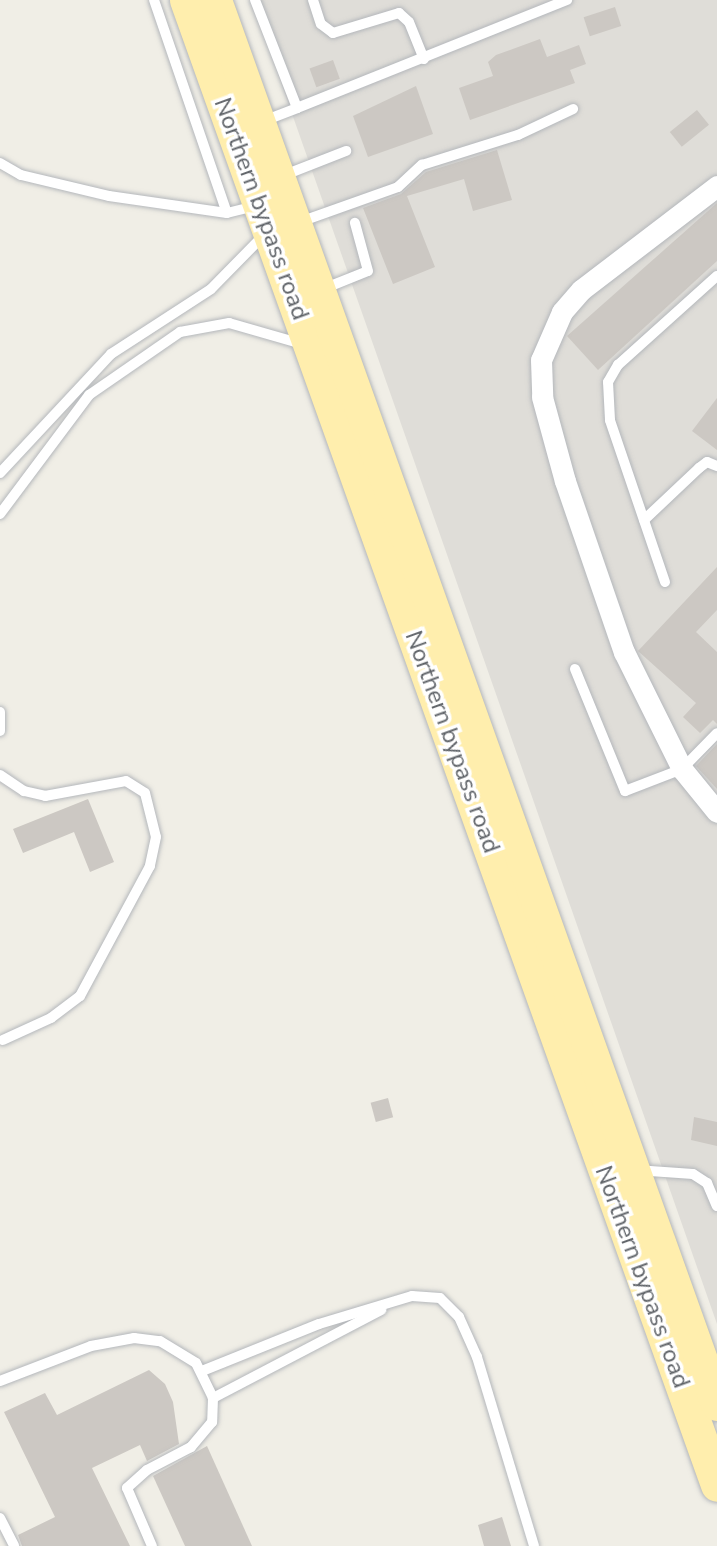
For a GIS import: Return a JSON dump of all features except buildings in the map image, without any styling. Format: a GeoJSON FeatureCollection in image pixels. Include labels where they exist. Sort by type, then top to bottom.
{"type":"FeatureCollection","features":[{"type":"Feature","properties":{"kind":"main road","name":"Northern bypass road"},"geometry":{"type":"LineString","coordinates":[[186,0],[274,220],[312,348],[392,533],[634,1170],[717,1404]]}},
{"type":"Feature","properties":{"kind":"main road","name":"Northern bypass road"},"geometry":{"type":"LineString","coordinates":[[215,0],[279,177],[274,220],[320,290],[392,533],[717,1485]]}},
{"type":"Feature","properties":{"kind":"street"},"geometry":{"type":"LineString","coordinates":[[717,186],[581,290],[562,312],[541,360],[542,397],[589,554],[648,708],[682,769],[717,812]]}},
{"type":"Feature","properties":{"kind":"lane"},"geometry":{"type":"LineString","coordinates":[[154,0],[226,213]]}},
{"type":"Feature","properties":{"kind":"lane"},"geometry":{"type":"LineString","coordinates":[[255,0],[297,108]]}},
{"type":"Feature","properties":{"kind":"lane"},"geometry":{"type":"LineString","coordinates":[[313,0],[321,23],[333,33],[399,13],[409,22],[424,59]]}},
{"type":"Feature","properties":{"kind":"lane"},"geometry":{"type":"LineString","coordinates":[[260,122],[567,0]]}},
{"type":"Feature","properties":{"kind":"lane"},"geometry":{"type":"LineString","coordinates":[[0,163],[21,175],[109,196],[274,220],[398,187],[422,164],[518,135],[573,109]]}},
{"type":"Feature","properties":{"kind":"lane"},"geometry":{"type":"LineString","coordinates":[[279,177],[346,151]]}},
{"type":"Feature","properties":{"kind":"lane"},"geometry":{"type":"LineString","coordinates":[[0,473],[77,385],[111,354],[211,289],[274,220]]}},
{"type":"Feature","properties":{"kind":"lane"},"geometry":{"type":"LineString","coordinates":[[320,290],[368,271],[355,223]]}},
{"type":"Feature","properties":{"kind":"lane"},"geometry":{"type":"LineString","coordinates":[[665,582],[610,420],[608,382],[618,365],[717,276]]}},
{"type":"Feature","properties":{"kind":"lane"},"geometry":{"type":"LineString","coordinates":[[0,514],[89,395],[180,332],[229,323],[312,348]]}},
{"type":"Feature","properties":{"kind":"lane"},"geometry":{"type":"LineString","coordinates":[[644,520],[698,468],[707,462],[717,466]]}},
{"type":"Feature","properties":{"kind":"lane"},"geometry":{"type":"LineString","coordinates":[[575,669],[623,790],[682,769],[716,737]]}},
{"type":"Feature","properties":{"kind":"lane"},"geometry":{"type":"LineString","coordinates":[[0,712],[0,731]]}},
{"type":"Feature","properties":{"kind":"lane"},"geometry":{"type":"LineString","coordinates":[[0,775],[24,792],[45,796],[125,781],[137,785],[151,805],[156,837],[150,866],[80,996],[51,1018],[3,1040]]}},
{"type":"Feature","properties":{"kind":"lane"},"geometry":{"type":"LineString","coordinates":[[634,1170],[693,1174],[707,1183],[717,1206]]}},
{"type":"Feature","properties":{"kind":"lane"},"geometry":{"type":"LineString","coordinates":[[202,1371],[319,1324],[431,1294],[459,1317],[477,1357],[534,1546]]}},
{"type":"Feature","properties":{"kind":"lane"},"geometry":{"type":"LineString","coordinates":[[214,1398],[349,1331],[392,1303]]}},
{"type":"Feature","properties":{"kind":"lane"},"geometry":{"type":"LineString","coordinates":[[0,1381],[91,1346],[134,1338],[171,1346],[202,1371],[214,1398],[212,1422],[191,1447],[147,1470],[127,1488],[152,1546]]}},
{"type":"Feature","properties":{"kind":"lane"},"geometry":{"type":"LineString","coordinates":[[0,1518],[3,1533],[13,1546]]}},
{"type":"Feature","properties":{"kind":"shaded area"},"geometry":{"type":"Polygon","coordinates":[[[252,0],[717,0],[717,1324],[444,546],[252,0]]]}}]}
